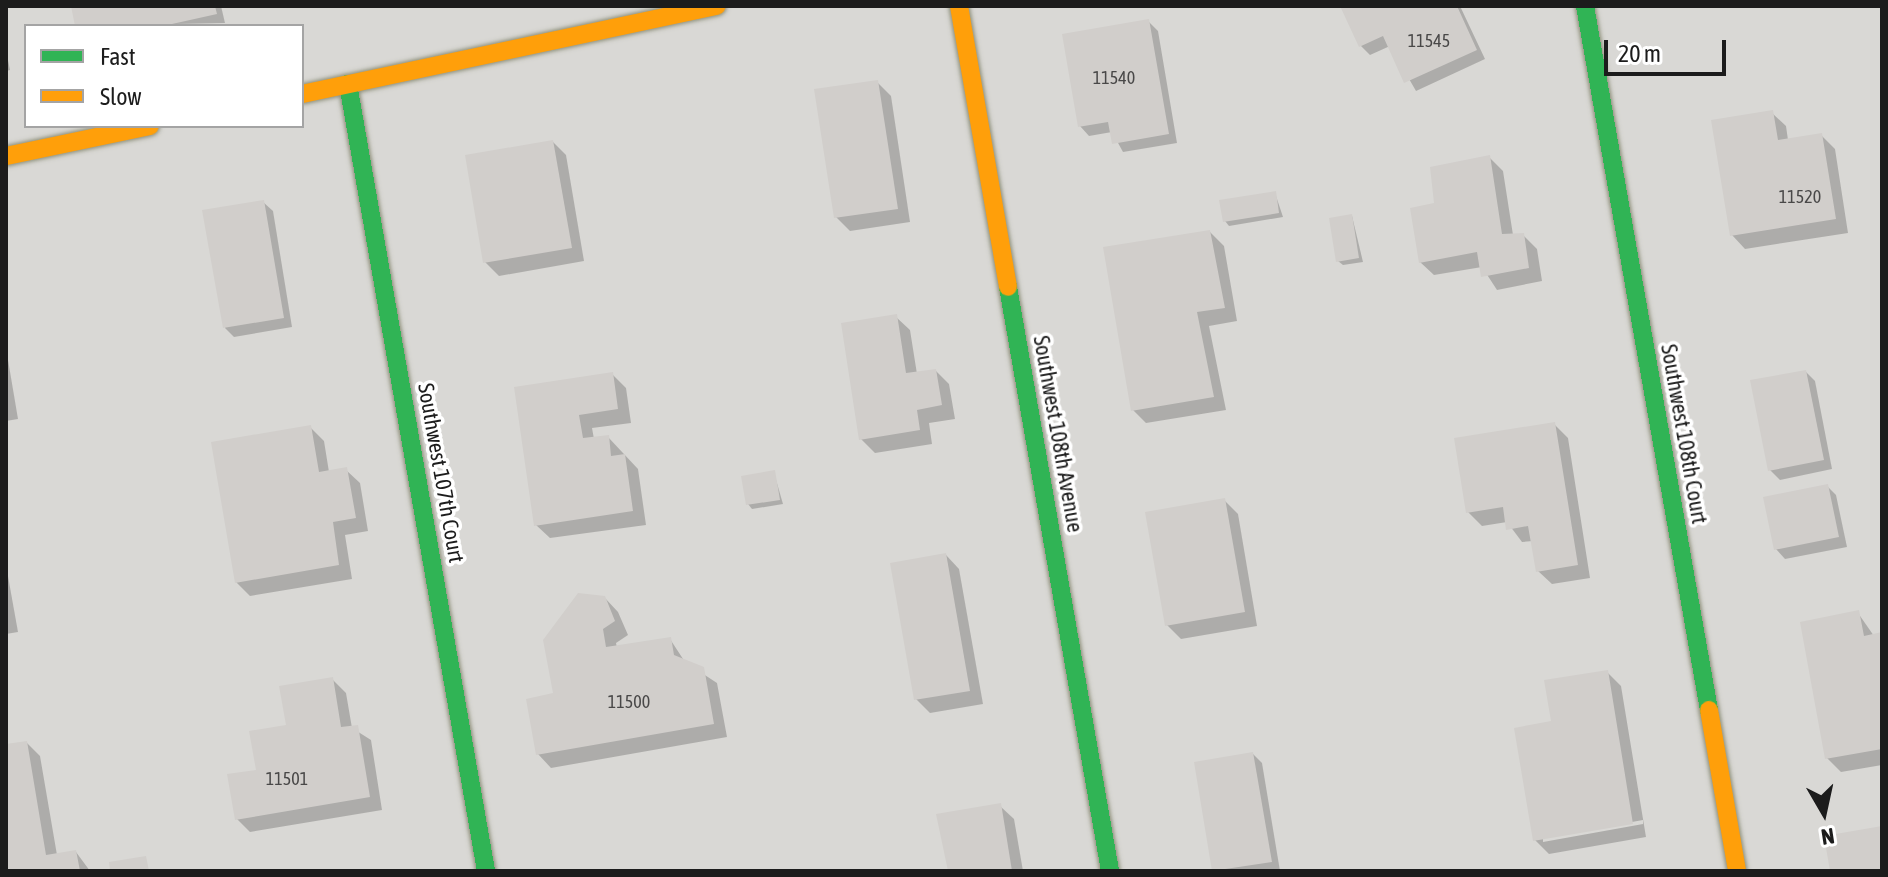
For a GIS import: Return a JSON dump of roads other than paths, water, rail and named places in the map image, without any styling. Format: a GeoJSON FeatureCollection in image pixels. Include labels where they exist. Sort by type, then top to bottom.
{"type":"FeatureCollection","features":[{"type":"Feature","properties":{"kind":"street"},"geometry":{"type":"LineString","coordinates":[[304,94],[717,6]]}},
{"type":"Feature","properties":{"kind":"street","name":"Southwest 108th Avenue"},"geometry":{"type":"LineString","coordinates":[[959,6],[1110,871]]}},
{"type":"Feature","properties":{"kind":"street","name":"Southwest 108th Court"},"geometry":{"type":"LineString","coordinates":[[1585,6],[1737,871]]}},
{"type":"Feature","properties":{"kind":"street","name":"Southwest 107th Court"},"geometry":{"type":"LineString","coordinates":[[348,84],[486,871]]}},
{"type":"Feature","properties":{"kind":"street"},"geometry":{"type":"LineString","coordinates":[[6,156],[140,128]]}}]}
